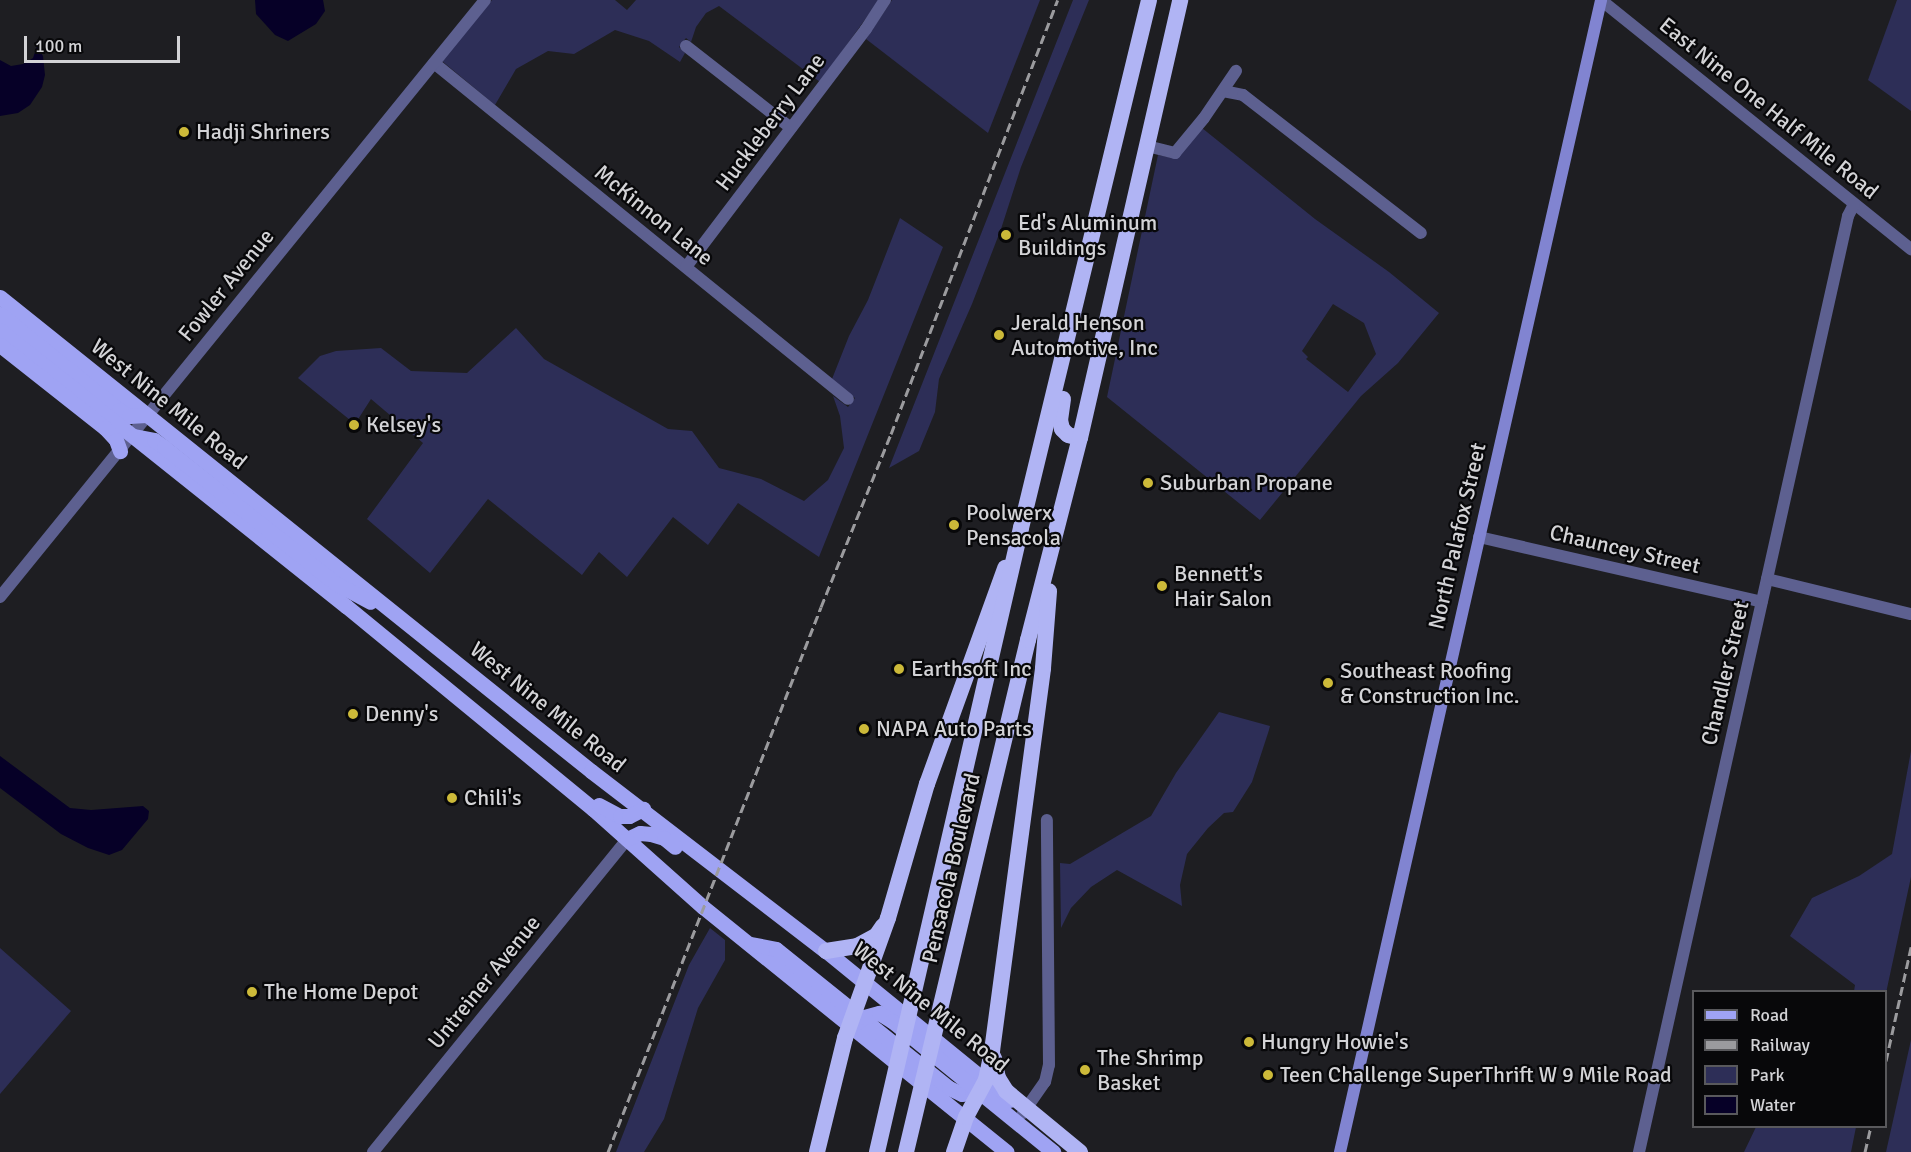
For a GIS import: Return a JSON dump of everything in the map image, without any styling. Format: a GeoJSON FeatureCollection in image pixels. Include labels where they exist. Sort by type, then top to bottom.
{"type":"FeatureCollection","features":[{"type":"Feature","properties":{"kind":"highway","name":"Pensacola Boulevard"},"geometry":{"type":"LineString","coordinates":[[877,1152],[1022,528],[1149,0]]}},
{"type":"Feature","properties":{"kind":"highway"},"geometry":{"type":"LineString","coordinates":[[1161,86],[1157,54],[1170,0]]}},
{"type":"Feature","properties":{"kind":"highway","name":"Pensacola Boulevard"},"geometry":{"type":"LineString","coordinates":[[906,1152],[1028,640],[1080,438],[1180,0]]}},
{"type":"Feature","properties":{"kind":"highway"},"geometry":{"type":"LineString","coordinates":[[1075,310],[1076,346],[1060,420],[1062,429],[1068,435],[1080,438]]}},
{"type":"Feature","properties":{"kind":"highway"},"geometry":{"type":"LineString","coordinates":[[817,1152],[845,1038],[856,1020],[927,784],[991,602],[1022,528]]}},
{"type":"Feature","properties":{"kind":"highway"},"geometry":{"type":"LineString","coordinates":[[954,1152],[992,1052],[1043,668],[1052,553]]}},
{"type":"Feature","properties":{"kind":"highway"},"geometry":{"type":"LineString","coordinates":[[826,951],[848,949],[876,936],[888,918]]}},
{"type":"Feature","properties":{"kind":"highway"},"geometry":{"type":"LineString","coordinates":[[992,1052],[998,1078],[1006,1091],[1025,1110],[1080,1152]]}},
{"type":"Feature","properties":{"kind":"main road","name":"North Palafox Street"},"geometry":{"type":"LineString","coordinates":[[1340,1152],[1601,0]]}},
{"type":"Feature","properties":{"kind":"main road","name":"West Nine Mile Road"},"geometry":{"type":"LineString","coordinates":[[0,297],[710,863],[826,951],[980,1087],[1025,1110],[1068,1152]]}},
{"type":"Feature","properties":{"kind":"main road"},"geometry":{"type":"LineString","coordinates":[[0,314],[118,410],[129,416],[146,415]]}},
{"type":"Feature","properties":{"kind":"main road"},"geometry":{"type":"LineString","coordinates":[[0,330],[522,751],[627,838],[662,873],[748,944],[776,949],[1007,1152]]}},
{"type":"Feature","properties":{"kind":"main road"},"geometry":{"type":"LineString","coordinates":[[0,345],[105,428],[116,440],[120,451]]}},
{"type":"Feature","properties":{"kind":"main road"},"geometry":{"type":"LineString","coordinates":[[131,435],[154,440],[160,444],[335,584],[401,618]]}},
{"type":"Feature","properties":{"kind":"main road"},"geometry":{"type":"LineString","coordinates":[[522,751],[539,754],[612,814],[629,816],[643,809]]}},
{"type":"Feature","properties":{"kind":"main road"},"geometry":{"type":"LineString","coordinates":[[627,838],[640,833],[651,834],[664,838],[687,857],[710,863]]}},
{"type":"Feature","properties":{"kind":"main road"},"geometry":{"type":"LineString","coordinates":[[856,1020],[949,1088],[962,1094],[980,1087],[1053,1152]]}},
{"type":"Feature","properties":{"kind":"street","name":"Fowler Avenue"},"geometry":{"type":"LineString","coordinates":[[0,597],[485,0]]}},
{"type":"Feature","properties":{"kind":"street","name":"Huckleberry Lane"},"geometry":{"type":"LineString","coordinates":[[686,267],[885,0]]}},
{"type":"Feature","properties":{"kind":"street","name":"East Nine One Half Mile Road"},"geometry":{"type":"LineString","coordinates":[[1601,0],[1911,249]]}},
{"type":"Feature","properties":{"kind":"street"},"geometry":{"type":"LineString","coordinates":[[686,46],[791,128]]}},
{"type":"Feature","properties":{"kind":"street","name":"McKinnon Lane"},"geometry":{"type":"LineString","coordinates":[[434,63],[848,399]]}},
{"type":"Feature","properties":{"kind":"street"},"geometry":{"type":"LineString","coordinates":[[1147,146],[1175,153],[1236,71]]}},
{"type":"Feature","properties":{"kind":"street"},"geometry":{"type":"LineString","coordinates":[[1223,91],[1243,95],[1421,233]]}},
{"type":"Feature","properties":{"kind":"street","name":"Chandler Street"},"geometry":{"type":"LineString","coordinates":[[1639,1152],[1848,216],[1854,204]]}},
{"type":"Feature","properties":{"kind":"street","name":"Chauncey Street"},"geometry":{"type":"LineString","coordinates":[[1479,537],[1762,602]]}},
{"type":"Feature","properties":{"kind":"street"},"geometry":{"type":"LineString","coordinates":[[1767,579],[1911,614]]}},
{"type":"Feature","properties":{"kind":"street"},"geometry":{"type":"LineString","coordinates":[[1025,1110],[1045,1082],[1049,1065],[1047,820]]}},
{"type":"Feature","properties":{"kind":"street","name":"Untreiner Avenue"},"geometry":{"type":"LineString","coordinates":[[374,1152],[627,838]]}},
{"type":"Feature","properties":{"kind":"green space"},"geometry":{"type":"Polygon","coordinates":[[[492,0],[615,0],[627,10],[636,0],[879,0],[820,82],[719,6],[706,13],[696,27],[691,42],[686,38],[679,47],[685,53],[680,62],[649,41],[615,30],[574,54],[548,51],[516,69],[495,105],[442,61],[492,0]]]}},
{"type":"Feature","properties":{"kind":"green space"},"geometry":{"type":"Polygon","coordinates":[[[892,0],[1040,0],[988,133],[866,39],[892,0]]]}},
{"type":"Feature","properties":{"kind":"green space"},"geometry":{"type":"Polygon","coordinates":[[[1073,0],[1089,0],[1021,167],[1001,229],[972,304],[939,379],[935,412],[919,451],[889,468],[1073,0]]]}},
{"type":"Feature","properties":{"kind":"green space"},"geometry":{"type":"Polygon","coordinates":[[[1897,0],[1911,0],[1911,111],[1868,80],[1897,0]]]}},
{"type":"Feature","properties":{"kind":"green space"},"geometry":{"type":"Polygon","coordinates":[[[1202,128],[1315,219],[1389,272],[1439,313],[1398,363],[1361,396],[1260,520],[1107,397],[1158,155],[1173,158],[1202,128]],[[1333,304],[1302,351],[1308,357],[1306,359],[1348,392],[1376,354],[1364,323],[1333,304]]]}},
{"type":"Feature","properties":{"kind":"green space"},"geometry":{"type":"Polygon","coordinates":[[[900,218],[943,247],[819,557],[738,503],[708,545],[673,517],[627,577],[599,552],[582,575],[488,499],[430,573],[367,519],[423,443],[371,399],[355,424],[298,378],[320,356],[336,351],[381,348],[411,371],[467,373],[516,328],[544,359],[668,429],[692,431],[719,468],[761,479],[804,501],[828,480],[844,448],[840,416],[833,396],[848,407],[855,398],[832,379],[849,336],[868,300],[900,218]]]}},
{"type":"Feature","properties":{"kind":"green space"},"geometry":{"type":"Polygon","coordinates":[[[1219,712],[1270,726],[1252,782],[1233,812],[1224,813],[1208,828],[1187,854],[1180,885],[1182,906],[1117,870],[1091,887],[1071,908],[1061,928],[1060,863],[1070,864],[1151,816],[1176,773],[1219,712]]]}},
{"type":"Feature","properties":{"kind":"green space"},"geometry":{"type":"Polygon","coordinates":[[[1911,751],[1911,877],[1887,990],[1854,990],[1855,985],[1790,936],[1812,898],[1859,876],[1892,854],[1911,751]]]}},
{"type":"Feature","properties":{"kind":"green space"},"geometry":{"type":"Polygon","coordinates":[[[710,928],[725,940],[725,960],[698,1008],[664,1119],[644,1152],[616,1152],[689,965],[710,928]]]}},
{"type":"Feature","properties":{"kind":"green space"},"geometry":{"type":"Polygon","coordinates":[[[0,948],[71,1011],[0,1094],[0,948]]]}},
{"type":"Feature","properties":{"kind":"green space"},"geometry":{"type":"Polygon","coordinates":[[[1911,1040],[1911,1152],[1886,1152],[1911,1040]]]}},
{"type":"Feature","properties":{"kind":"green space"},"geometry":{"type":"Polygon","coordinates":[[[1755,1128],[1856,1128],[1851,1152],[1744,1152],[1755,1128]]]}},
{"type":"Feature","properties":{"kind":"water"},"geometry":{"type":"Polygon","coordinates":[[[255,0],[323,0],[325,11],[316,24],[288,41],[275,35],[256,14],[255,0]]]}},
{"type":"Feature","properties":{"kind":"water"},"geometry":{"type":"Polygon","coordinates":[[[37,46],[43,56],[45,75],[42,87],[30,105],[18,113],[0,116],[0,60],[11,66],[23,64],[33,58],[37,46]]]}},
{"type":"Feature","properties":{"kind":"water"},"geometry":{"type":"Polygon","coordinates":[[[0,756],[70,808],[91,810],[143,806],[149,811],[148,819],[122,850],[109,855],[88,848],[61,834],[0,788],[0,756]]]}},
{"type":"Feature","properties":{"kind":"railway"},"geometry":{"type":"LineString","coordinates":[[608,1152],[891,434],[1058,0]]}},
{"type":"Feature","properties":{"kind":"railway"},"geometry":{"type":"LineString","coordinates":[[1887,1056],[1911,947]]}},
{"type":"Feature","properties":{"kind":"railway"},"geometry":{"type":"LineString","coordinates":[[1865,1152],[1871,1128]]}},
{"type":"Feature","properties":{"kind":"place","name":"Hadji Shriners"},"geometry":{"type":"Point","coordinates":[184,132]}},
{"type":"Feature","properties":{"kind":"place","name":"Ed's Aluminum Buildings"},"geometry":{"type":"Point","coordinates":[1006,235]}},
{"type":"Feature","properties":{"kind":"place","name":"Jerald Henson Automotive, Inc"},"geometry":{"type":"Point","coordinates":[999,335]}},
{"type":"Feature","properties":{"kind":"place","name":"Kelsey's"},"geometry":{"type":"Point","coordinates":[354,425]}},
{"type":"Feature","properties":{"kind":"place","name":"Suburban Propane"},"geometry":{"type":"Point","coordinates":[1148,483]}},
{"type":"Feature","properties":{"kind":"place","name":"Poolwerx Pensacola"},"geometry":{"type":"Point","coordinates":[954,525]}},
{"type":"Feature","properties":{"kind":"place","name":"Bennett's Hair Salon"},"geometry":{"type":"Point","coordinates":[1162,586]}},
{"type":"Feature","properties":{"kind":"place","name":"Earthsoft Inc"},"geometry":{"type":"Point","coordinates":[899,669]}},
{"type":"Feature","properties":{"kind":"place","name":"Southeast Roofing & Construction Inc."},"geometry":{"type":"Point","coordinates":[1328,683]}},
{"type":"Feature","properties":{"kind":"place","name":"Denny's"},"geometry":{"type":"Point","coordinates":[353,714]}},
{"type":"Feature","properties":{"kind":"place","name":"NAPA Auto Parts"},"geometry":{"type":"Point","coordinates":[864,729]}},
{"type":"Feature","properties":{"kind":"place","name":"Chili's"},"geometry":{"type":"Point","coordinates":[452,798]}},
{"type":"Feature","properties":{"kind":"place","name":"The Home Depot"},"geometry":{"type":"Point","coordinates":[252,992]}},
{"type":"Feature","properties":{"kind":"place","name":"Hungry Howie's"},"geometry":{"type":"Point","coordinates":[1249,1042]}},
{"type":"Feature","properties":{"kind":"place","name":"The Shrimp Basket"},"geometry":{"type":"Point","coordinates":[1085,1070]}},
{"type":"Feature","properties":{"kind":"place","name":"Teen Challenge SuperThrift W 9 Mile Road"},"geometry":{"type":"Point","coordinates":[1268,1075]}}]}
